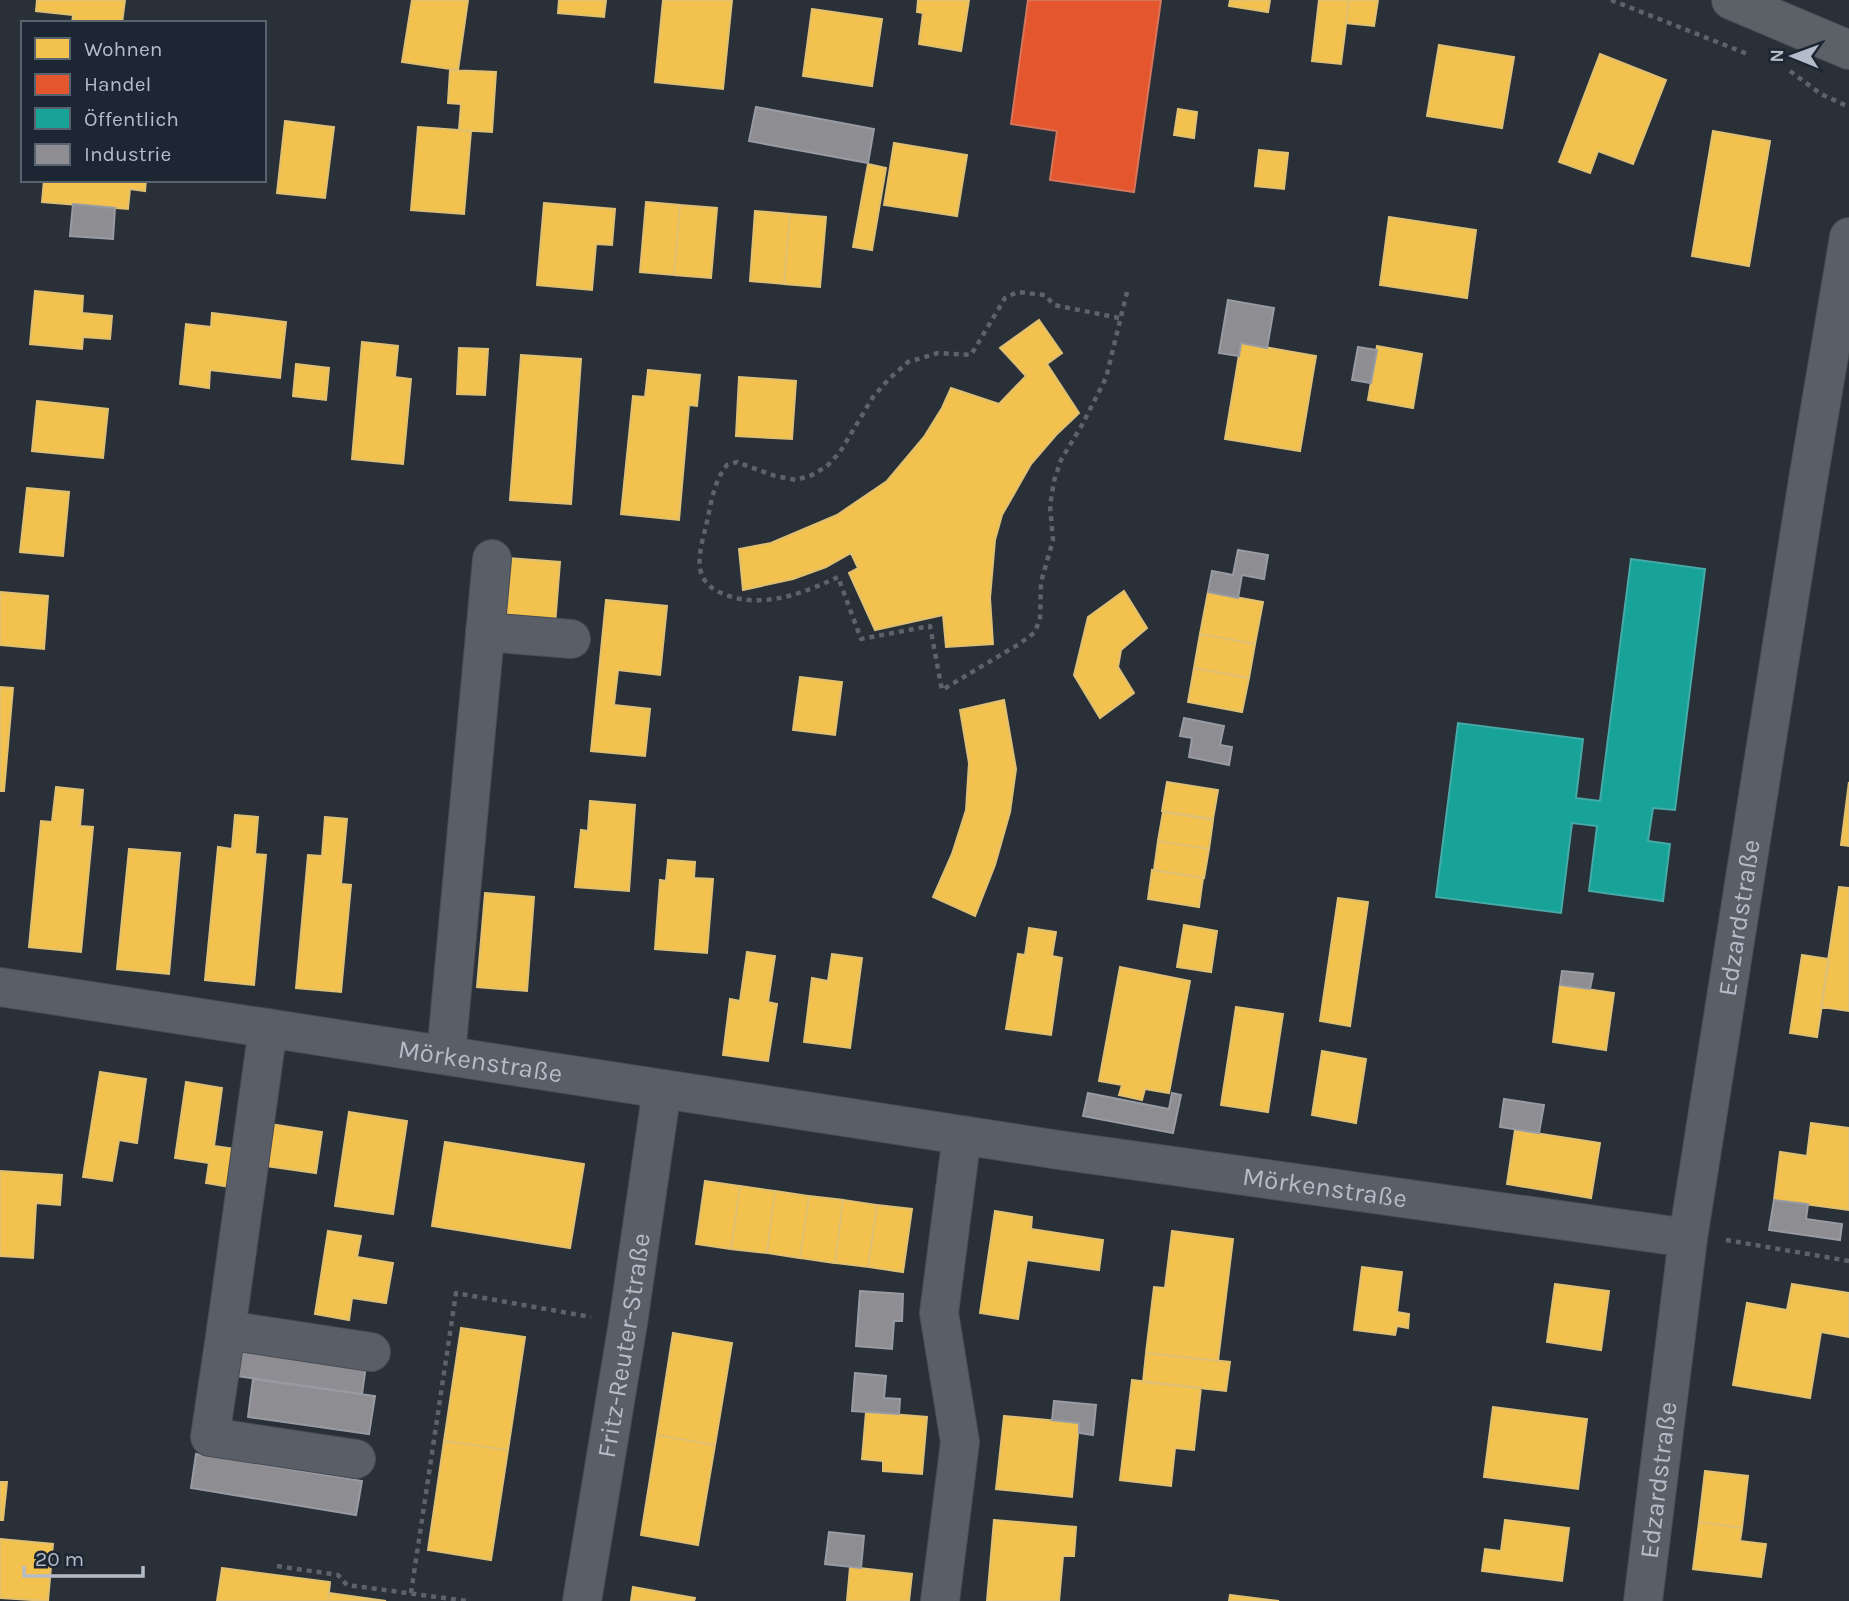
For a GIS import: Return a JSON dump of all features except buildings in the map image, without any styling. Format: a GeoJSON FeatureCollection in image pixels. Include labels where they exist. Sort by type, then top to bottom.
{"type":"FeatureCollection","features":[{"type":"Feature","properties":{"kind":"main road"},"geometry":{"type":"LineString","coordinates":[[1731,0],[1849,50]]}},
{"type":"Feature","properties":{"kind":"street","name":"Edzardstraße"},"geometry":{"type":"LineString","coordinates":[[1643,1601],[1688,1238],[1849,237]]}},
{"type":"Feature","properties":{"kind":"street"},"geometry":{"type":"LineString","coordinates":[[446,1055],[492,559]]}},
{"type":"Feature","properties":{"kind":"street"},"geometry":{"type":"LineString","coordinates":[[485,632],[571,639]]}},
{"type":"Feature","properties":{"kind":"street","name":"Mörkenstraße"},"geometry":{"type":"LineString","coordinates":[[0,988],[962,1135],[1688,1238]]}},
{"type":"Feature","properties":{"kind":"street"},"geometry":{"type":"LineString","coordinates":[[268,1028],[210,1437],[356,1459]]}},
{"type":"Feature","properties":{"kind":"street","name":"Fritz-Reuter-Straße"},"geometry":{"type":"LineString","coordinates":[[582,1601],[628,1324],[662,1089]]}},
{"type":"Feature","properties":{"kind":"street"},"geometry":{"type":"LineString","coordinates":[[940,1601],[960,1443],[939,1313],[962,1135]]}},
{"type":"Feature","properties":{"kind":"street"},"geometry":{"type":"LineString","coordinates":[[226,1330],[371,1352]]}},
{"type":"Feature","properties":{"kind":"path"},"geometry":{"type":"LineString","coordinates":[[1611,0],[1751,55]]}},
{"type":"Feature","properties":{"kind":"path"},"geometry":{"type":"LineString","coordinates":[[1789,70],[1821,94],[1849,107]]}},
{"type":"Feature","properties":{"kind":"path"},"geometry":{"type":"LineString","coordinates":[[1119,318],[1054,305],[1045,295],[1017,292],[1005,298],[971,355],[938,352],[908,362],[889,379],[873,397],[840,452],[828,466],[796,480],[775,476],[737,462],[727,465],[715,486],[700,555],[704,580],[711,589],[727,596],[758,602],[823,584],[838,577],[861,639],[930,626],[942,690],[1034,633],[1040,620],[1041,582],[1053,540],[1050,506],[1054,481],[1060,460],[1082,425],[1105,378],[1127,292]]}},
{"type":"Feature","properties":{"kind":"path"},"geometry":{"type":"LineString","coordinates":[[1688,1238],[1732,1241],[1849,1261]]}},
{"type":"Feature","properties":{"kind":"path"},"geometry":{"type":"LineString","coordinates":[[411,1593],[456,1293],[628,1324]]}},
{"type":"Feature","properties":{"kind":"path"},"geometry":{"type":"LineString","coordinates":[[277,1566],[338,1575],[347,1585],[467,1601]]}}]}
